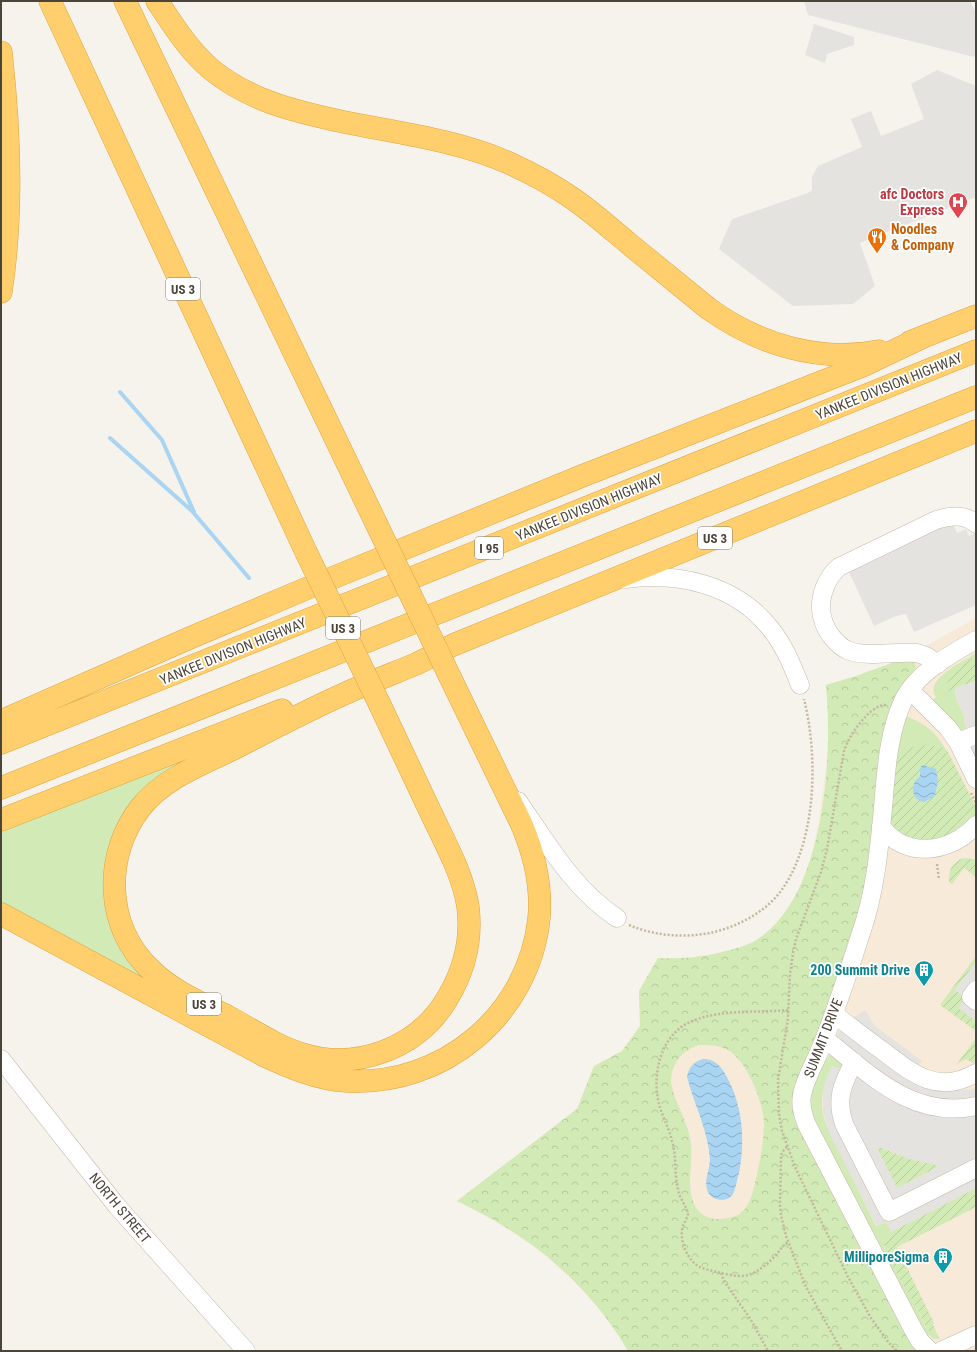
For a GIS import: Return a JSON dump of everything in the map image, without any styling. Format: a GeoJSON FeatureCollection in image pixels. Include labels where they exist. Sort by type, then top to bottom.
{"type":"FeatureCollection","features":[{"type":"Feature","properties":{"kind":"highway","name":"US 3"},"geometry":{"type":"LineString","coordinates":[[50,1],[306,552],[380,705],[450,853],[460,878],[468,910],[469,932],[466,954],[460,974],[445,1003],[429,1022],[412,1037],[381,1053],[358,1059],[336,1060],[314,1057],[298,1053],[282,1046],[176,989],[158,977],[144,964],[128,941],[118,916],[115,897],[114,883],[116,864],[119,850],[126,832],[135,815],[150,798],[168,783],[323,704],[418,663],[453,645],[976,431]]}},
{"type":"Feature","properties":{"kind":"highway"},"geometry":{"type":"LineString","coordinates":[[1,914],[265,1056],[300,1071],[324,1078],[358,1081],[394,1078],[417,1072],[456,1053],[480,1034],[497,1016],[518,985],[528,964],[535,941],[539,916],[539,892],[533,856],[521,823],[125,1]]}},
{"type":"Feature","properties":{"kind":"highway"},"geometry":{"type":"LineString","coordinates":[[157,1],[194,53],[211,69],[237,86],[272,103],[299,112],[448,143],[484,153],[520,168],[548,182],[573,198],[709,309],[732,324],[755,336],[791,348],[813,353],[837,355],[860,354],[886,349],[923,337],[976,316]]}},
{"type":"Feature","properties":{"kind":"highway"},"geometry":{"type":"LineString","coordinates":[[1,52],[8,119],[9,166],[6,239],[1,292]]}},
{"type":"Feature","properties":{"kind":"highway"},"geometry":{"type":"LineString","coordinates":[[1,721],[288,596],[582,476],[862,366],[923,337]]}},
{"type":"Feature","properties":{"kind":"highway","name":"YANKEE DIVISION HIGHWAY"},"geometry":{"type":"LineString","coordinates":[[1,743],[976,351]]}},
{"type":"Feature","properties":{"kind":"highway"},"geometry":{"type":"LineString","coordinates":[[1,788],[976,397]]}},
{"type":"Feature","properties":{"kind":"highway"},"geometry":{"type":"LineString","coordinates":[[1,820],[300,703],[417,655],[453,645]]}},
{"type":"Feature","properties":{"kind":"street"},"geometry":{"type":"LineString","coordinates":[[938,664],[926,656],[917,653],[858,652],[847,650],[842,647],[830,635],[824,625],[821,609],[822,594],[829,578],[839,567],[936,520],[950,516],[957,516],[969,519],[976,524]]}},
{"type":"Feature","properties":{"kind":"street"},"geometry":{"type":"LineString","coordinates":[[603,584],[649,576],[671,577],[700,583],[726,594],[748,608],[771,629],[788,656],[800,685]]}},
{"type":"Feature","properties":{"kind":"street","name":"SUMMIT DRIVE"},"geometry":{"type":"LineString","coordinates":[[930,1351],[914,1331],[803,1115],[801,1101],[802,1094],[834,1014],[869,908],[877,868],[886,769],[891,740],[900,710],[910,690],[916,682],[938,664],[976,640]]}},
{"type":"Feature","properties":{"kind":"street"},"geometry":{"type":"LineString","coordinates":[[910,690],[943,722],[958,742],[976,779]]}},
{"type":"Feature","properties":{"kind":"street"},"geometry":{"type":"LineString","coordinates":[[958,742],[976,735]]}},
{"type":"Feature","properties":{"kind":"street"},"geometry":{"type":"LineString","coordinates":[[490,757],[548,845],[572,877],[596,902],[617,918]]}},
{"type":"Feature","properties":{"kind":"street"},"geometry":{"type":"LineString","coordinates":[[881,826],[888,835],[897,842],[910,847],[924,848],[940,847],[953,843],[970,832],[976,825]]}},
{"type":"Feature","properties":{"kind":"street"},"geometry":{"type":"LineString","coordinates":[[976,990],[971,997],[976,1001]]}},
{"type":"Feature","properties":{"kind":"street"},"geometry":{"type":"LineString","coordinates":[[834,1014],[907,1070],[921,1078],[947,1083],[961,1080],[976,1073]]}},
{"type":"Feature","properties":{"kind":"street"},"geometry":{"type":"LineString","coordinates":[[825,1039],[890,1089],[924,1105],[949,1109],[976,1106]]}},
{"type":"Feature","properties":{"kind":"street","name":"NORTH STREET"},"geometry":{"type":"LineString","coordinates":[[1,1059],[116,1205],[246,1351]]}},
{"type":"Feature","properties":{"kind":"street"},"geometry":{"type":"LineString","coordinates":[[854,1062],[840,1094],[841,1116],[889,1212],[976,1168]]}},
{"type":"Feature","properties":{"kind":"street"},"geometry":{"type":"LineString","coordinates":[[941,1351],[976,1336]]}},
{"type":"Feature","properties":{"kind":"path"},"geometry":{"type":"LineString","coordinates":[[617,918],[631,925],[657,934],[687,936],[703,934],[719,931],[733,926],[756,914],[776,897],[783,888],[795,866],[804,837],[812,784],[813,761],[810,731],[805,700],[800,685]]}},
{"type":"Feature","properties":{"kind":"path"},"geometry":{"type":"LineString","coordinates":[[937,864],[939,880]]}},
{"type":"Feature","properties":{"kind":"path"},"geometry":{"type":"LineString","coordinates":[[788,1010],[724,1013],[695,1020],[682,1025],[669,1041],[659,1060],[656,1081],[657,1096],[674,1147],[679,1196],[688,1214],[682,1230],[684,1244],[688,1256],[694,1264],[704,1269],[721,1273],[739,1276],[751,1274],[770,1261],[788,1242]]}},
{"type":"Feature","properties":{"kind":"path"},"geometry":{"type":"LineString","coordinates":[[787,1147],[783,1150],[781,1155],[780,1206],[782,1221],[788,1242],[806,1287],[842,1351]]}},
{"type":"Feature","properties":{"kind":"path"},"geometry":{"type":"LineString","coordinates":[[721,1273],[724,1281],[752,1320],[768,1351]]}},
{"type":"Feature","properties":{"kind":"shaded area"},"geometry":{"type":"Polygon","coordinates":[[[804,1],[970,1],[976,13],[976,55],[974,57],[808,15],[804,1]]]}},
{"type":"Feature","properties":{"kind":"shaded area"},"geometry":{"type":"Polygon","coordinates":[[[814,24],[854,37],[854,45],[827,54],[825,63],[805,55],[814,24]]]}},
{"type":"Feature","properties":{"kind":"shaded area"},"geometry":{"type":"Polygon","coordinates":[[[937,70],[976,86],[976,197],[860,243],[875,286],[853,304],[793,306],[719,249],[732,219],[808,193],[812,190],[812,177],[818,166],[862,147],[851,119],[871,111],[881,136],[924,119],[911,84],[937,70]]]}},
{"type":"Feature","properties":{"kind":"shaded area"},"geometry":{"type":"Polygon","coordinates":[[[950,517],[957,533],[966,529],[969,536],[976,533],[976,605],[914,632],[906,614],[896,616],[874,626],[849,572],[892,552],[888,543],[950,517]]]}},
{"type":"Feature","properties":{"kind":"shaded area"},"geometry":{"type":"Polygon","coordinates":[[[976,618],[976,1351],[628,1351],[603,1313],[577,1284],[544,1254],[505,1227],[457,1201],[577,1109],[594,1066],[622,1051],[640,1026],[639,991],[658,958],[686,959],[710,956],[738,948],[755,941],[770,930],[782,916],[795,897],[804,878],[813,849],[819,821],[828,753],[829,726],[826,685],[900,660],[976,618]]]}},
{"type":"Feature","properties":{"kind":"shaded area"},"geometry":{"type":"Polygon","coordinates":[[[976,681],[976,760],[963,733],[967,729],[964,721],[965,717],[957,701],[955,688],[976,681]]]}},
{"type":"Feature","properties":{"kind":"shaded area"},"geometry":{"type":"Polygon","coordinates":[[[976,962],[976,1021],[958,1008],[964,1000],[964,997],[955,990],[976,962]]]}},
{"type":"Feature","properties":{"kind":"shaded area"},"geometry":{"type":"Polygon","coordinates":[[[865,1010],[875,1026],[922,1061],[909,1078],[934,1090],[949,1091],[976,1089],[976,1188],[891,1232],[886,1222],[877,1226],[830,1135],[823,1112],[823,1089],[829,1072],[832,1066],[841,1069],[843,1064],[831,1055],[828,1057],[835,1037],[850,1020],[865,1010]],[[879,1147],[877,1148],[897,1188],[938,1167],[936,1165],[910,1159],[879,1147]]]}},
{"type":"Feature","properties":{"kind":"green space"},"geometry":{"type":"Polygon","coordinates":[[[976,653],[976,656],[955,671],[953,692],[955,691],[957,701],[965,718],[964,721],[967,729],[962,733],[933,700],[936,697],[933,691],[935,684],[940,678],[955,666],[976,653]]]}},
{"type":"Feature","properties":{"kind":"green space"},"geometry":{"type":"Polygon","coordinates":[[[976,656],[976,681],[955,688],[955,691],[948,690],[949,679],[952,674],[976,656]]]}},
{"type":"Feature","properties":{"kind":"green space"},"geometry":{"type":"Polygon","coordinates":[[[900,660],[912,660],[916,667],[899,689],[888,714],[869,863],[859,912],[820,1032],[798,1083],[919,1351],[628,1351],[604,1315],[590,1298],[558,1266],[541,1252],[505,1227],[457,1201],[577,1109],[594,1066],[622,1051],[640,1026],[639,991],[658,958],[686,958],[703,956],[740,947],[755,941],[778,921],[797,893],[810,860],[819,824],[825,787],[828,750],[826,685],[900,660]],[[699,1045],[687,1051],[678,1059],[671,1076],[673,1091],[690,1136],[690,1189],[694,1204],[700,1212],[709,1218],[716,1219],[733,1217],[737,1216],[745,1209],[751,1197],[763,1144],[763,1113],[757,1092],[747,1071],[740,1061],[726,1049],[716,1046],[699,1045]]]}},
{"type":"Feature","properties":{"kind":"green space"},"geometry":{"type":"Polygon","coordinates":[[[906,716],[929,729],[945,748],[932,745],[896,761],[898,743],[906,716]]]}},
{"type":"Feature","properties":{"kind":"green space"},"geometry":{"type":"Polygon","coordinates":[[[932,745],[945,748],[948,752],[976,807],[975,815],[968,825],[936,842],[906,839],[890,825],[896,761],[899,756],[911,748],[916,746],[932,745]]]}},
{"type":"Feature","properties":{"kind":"green space"},"geometry":{"type":"Polygon","coordinates":[[[203,753],[177,769],[108,863],[155,984],[1,904],[1,830],[203,753]]]}},
{"type":"Feature","properties":{"kind":"green space"},"geometry":{"type":"Polygon","coordinates":[[[963,858],[976,860],[976,877],[964,868],[952,884],[949,882],[950,871],[956,862],[963,858]]]}},
{"type":"Feature","properties":{"kind":"green space"},"geometry":{"type":"Polygon","coordinates":[[[976,956],[976,962],[955,990],[964,997],[964,1000],[959,1008],[976,1021],[976,1031],[940,1005],[976,956]]]}},
{"type":"Feature","properties":{"kind":"green space"},"geometry":{"type":"Polygon","coordinates":[[[976,1038],[976,1061],[973,1063],[966,1059],[957,1064],[976,1038]]]}},
{"type":"Feature","properties":{"kind":"green space"},"geometry":{"type":"Polygon","coordinates":[[[831,1055],[843,1064],[841,1069],[832,1066],[824,1088],[822,1109],[826,1124],[876,1226],[886,1222],[891,1232],[888,1234],[884,1248],[885,1252],[915,1304],[925,1326],[936,1332],[940,1339],[934,1339],[929,1335],[926,1337],[811,1116],[810,1094],[825,1061],[831,1055]]]}},
{"type":"Feature","properties":{"kind":"green space"},"geometry":{"type":"Polygon","coordinates":[[[879,1147],[910,1159],[936,1165],[938,1167],[897,1188],[877,1148],[879,1147]]]}},
{"type":"Feature","properties":{"kind":"green space"},"geometry":{"type":"Polygon","coordinates":[[[976,1188],[976,1207],[897,1247],[934,1323],[936,1332],[931,1332],[927,1329],[915,1304],[885,1252],[884,1239],[891,1232],[976,1188]]]}},
{"type":"Feature","properties":{"kind":"water"},"geometry":{"type":"Polygon","coordinates":[[[922,765],[936,769],[938,781],[935,796],[924,802],[918,800],[913,793],[914,783],[920,776],[920,769],[922,765]]]}},
{"type":"Feature","properties":{"kind":"water"},"geometry":{"type":"Polygon","coordinates":[[[703,1059],[708,1059],[716,1063],[724,1072],[734,1092],[742,1126],[742,1149],[739,1173],[733,1194],[728,1199],[724,1200],[716,1199],[708,1192],[706,1180],[710,1163],[709,1148],[704,1127],[687,1077],[692,1065],[703,1059]]]}},
{"type":"Feature","properties":{"kind":"waterway"},"geometry":{"type":"LineString","coordinates":[[120,392],[162,440],[194,512]]}},
{"type":"Feature","properties":{"kind":"waterway"},"geometry":{"type":"LineString","coordinates":[[110,438],[192,511],[249,578]]}},
{"type":"Feature","properties":{"kind":"place","name":"afc Doctors Express"},"geometry":{"type":"Point","coordinates":[958,219]}},
{"type":"Feature","properties":{"kind":"place","name":"Noodles & Company"},"geometry":{"type":"Point","coordinates":[877,254]}},
{"type":"Feature","properties":{"kind":"place","name":"200 Summit Drive"},"geometry":{"type":"Point","coordinates":[924,987]}},
{"type":"Feature","properties":{"kind":"place","name":"MilliporeSigma"},"geometry":{"type":"Point","coordinates":[943,1274]}}]}
